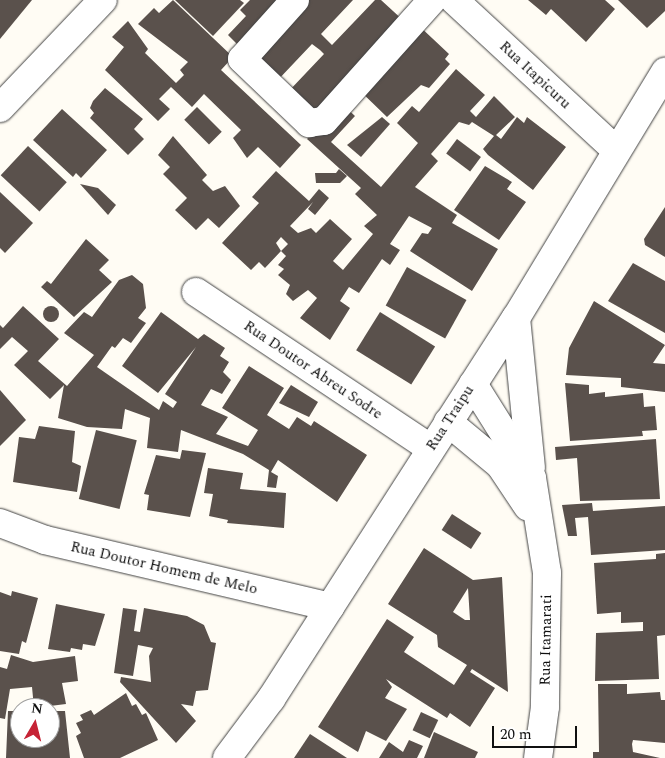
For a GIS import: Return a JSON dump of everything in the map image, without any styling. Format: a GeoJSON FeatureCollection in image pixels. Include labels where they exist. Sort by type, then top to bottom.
{"type":"FeatureCollection","features":[{"type":"Feature","properties":{"kind":"street"},"geometry":{"type":"LineString","coordinates":[[0,108],[103,0]]}},
{"type":"Feature","properties":{"kind":"street"},"geometry":{"type":"LineString","coordinates":[[295,0],[242,59],[309,124],[324,121],[432,0]]}},
{"type":"Feature","properties":{"kind":"street","name":"Rua Itapicuru"},"geometry":{"type":"LineString","coordinates":[[454,0],[616,150]]}},
{"type":"Feature","properties":{"kind":"street","name":"Rua Traipu"},"geometry":{"type":"LineString","coordinates":[[227,758],[243,741],[430,448],[516,318],[616,150],[665,72]]}},
{"type":"Feature","properties":{"kind":"street","name":"Rua Doutor Abreu Sodre"},"geometry":{"type":"LineString","coordinates":[[196,292],[430,448]]}},
{"type":"Feature","properties":{"kind":"street","name":"Rua Itamarati"},"geometry":{"type":"LineString","coordinates":[[516,318],[537,522],[547,574],[546,707],[538,758]]}},
{"type":"Feature","properties":{"kind":"street","name":"Rua Itamarati"},"geometry":{"type":"LineString","coordinates":[[473,384],[532,478]]}},
{"type":"Feature","properties":{"kind":"street","name":"Rua Itamarati"},"geometry":{"type":"LineString","coordinates":[[448,422],[500,465],[537,522]]}},
{"type":"Feature","properties":{"kind":"street","name":"Rua Doutor Homem de Melo"},"geometry":{"type":"LineString","coordinates":[[0,523],[45,540],[330,607]]}},
{"type":"Feature","properties":{"kind":"building"},"geometry":{"type":"Polygon","coordinates":[[[0,0],[32,0],[0,39],[0,0]]]}},
{"type":"Feature","properties":{"kind":"building"},"geometry":{"type":"Polygon","coordinates":[[[173,0],[233,57],[221,70],[301,145],[280,168],[258,147],[247,158],[233,138],[241,130],[204,94],[192,107],[171,87],[159,99],[170,109],[158,121],[105,70],[124,47],[112,37],[128,21],[148,49],[145,53],[176,83],[184,75],[180,70],[188,62],[138,24],[154,8],[159,13],[173,0]]]}},
{"type":"Feature","properties":{"kind":"building"},"geometry":{"type":"Polygon","coordinates":[[[175,0],[240,0],[244,3],[213,36],[175,0]]]}},
{"type":"Feature","properties":{"kind":"building"},"geometry":{"type":"Polygon","coordinates":[[[250,0],[283,0],[241,48],[228,35],[246,16],[240,10],[250,0]]]}},
{"type":"Feature","properties":{"kind":"building"},"geometry":{"type":"Polygon","coordinates":[[[302,0],[353,0],[321,34],[332,45],[375,0],[381,0],[405,22],[314,119],[287,93],[324,54],[320,50],[312,44],[276,82],[248,57],[302,0]]]}},
{"type":"Feature","properties":{"kind":"building"},"geometry":{"type":"Polygon","coordinates":[[[528,0],[605,0],[615,9],[586,42],[551,9],[546,15],[528,0]]]}},
{"type":"Feature","properties":{"kind":"building"},"geometry":{"type":"Polygon","coordinates":[[[618,0],[665,0],[665,11],[647,28],[618,0]]]}},
{"type":"Feature","properties":{"kind":"building"},"geometry":{"type":"Polygon","coordinates":[[[416,23],[449,54],[445,59],[450,64],[429,88],[421,85],[387,117],[356,87],[416,23]]]}},
{"type":"Feature","properties":{"kind":"building"},"geometry":{"type":"Polygon","coordinates":[[[456,69],[485,95],[470,111],[476,117],[494,96],[515,117],[496,135],[501,139],[517,117],[524,123],[527,117],[566,147],[533,190],[488,155],[483,149],[494,136],[472,122],[469,125],[459,122],[431,154],[438,161],[415,187],[457,215],[452,223],[498,249],[472,291],[410,251],[422,233],[428,234],[432,228],[409,216],[390,244],[400,250],[390,265],[382,259],[359,293],[349,287],[340,301],[350,308],[330,340],[300,318],[317,298],[308,290],[293,301],[286,294],[290,285],[278,275],[284,269],[278,265],[286,256],[281,251],[265,268],[259,262],[251,270],[222,243],[259,203],[252,197],[276,171],[309,201],[319,189],[329,198],[315,215],[308,209],[313,202],[290,226],[298,233],[311,228],[316,233],[330,219],[352,239],[333,261],[343,270],[373,234],[364,226],[377,215],[355,194],[361,188],[307,139],[341,103],[355,116],[331,142],[381,187],[418,143],[397,123],[412,106],[419,112],[456,69]],[[281,237],[276,243],[281,251],[288,244],[281,237]]]}},
{"type":"Feature","properties":{"kind":"building"},"geometry":{"type":"Polygon","coordinates":[[[105,88],[143,119],[134,129],[144,139],[128,155],[90,118],[94,113],[90,108],[93,101],[105,88]]]}},
{"type":"Feature","properties":{"kind":"building"},"geometry":{"type":"Polygon","coordinates":[[[197,107],[222,132],[209,144],[184,120],[197,107]]]}},
{"type":"Feature","properties":{"kind":"building"},"geometry":{"type":"Polygon","coordinates":[[[62,109],[107,150],[81,178],[76,173],[73,177],[33,140],[62,109]]]}},
{"type":"Feature","properties":{"kind":"building"},"geometry":{"type":"Polygon","coordinates":[[[382,117],[390,124],[361,157],[347,145],[382,117]]]}},
{"type":"Feature","properties":{"kind":"building"},"geometry":{"type":"Polygon","coordinates":[[[173,136],[207,175],[202,180],[213,191],[225,186],[240,206],[219,228],[208,218],[196,230],[175,210],[187,198],[163,174],[170,167],[158,155],[173,136]]]}},
{"type":"Feature","properties":{"kind":"building"},"geometry":{"type":"Polygon","coordinates":[[[457,139],[481,157],[470,171],[446,153],[457,139]]]}},
{"type":"Feature","properties":{"kind":"building"},"geometry":{"type":"Polygon","coordinates":[[[28,146],[67,182],[39,211],[1,175],[28,146]]]}},
{"type":"Feature","properties":{"kind":"building"},"geometry":{"type":"Polygon","coordinates":[[[485,166],[512,182],[507,189],[526,202],[499,240],[454,210],[485,166]]]}},
{"type":"Feature","properties":{"kind":"building"},"geometry":{"type":"Polygon","coordinates":[[[339,169],[347,176],[340,183],[316,183],[315,173],[336,173],[339,169]]]}},
{"type":"Feature","properties":{"kind":"building"},"geometry":{"type":"Polygon","coordinates":[[[80,184],[98,188],[116,205],[108,215],[80,184]]]}},
{"type":"Feature","properties":{"kind":"building"},"geometry":{"type":"Polygon","coordinates":[[[0,192],[33,223],[5,253],[0,248],[0,192]]]}},
{"type":"Feature","properties":{"kind":"building"},"geometry":{"type":"Polygon","coordinates":[[[665,207],[665,257],[645,245],[644,239],[665,207]]]}},
{"type":"Feature","properties":{"kind":"building"},"geometry":{"type":"Polygon","coordinates":[[[86,239],[109,260],[99,270],[112,282],[74,317],[41,287],[47,281],[51,284],[86,239]]]}},
{"type":"Feature","properties":{"kind":"building"},"geometry":{"type":"Polygon","coordinates":[[[633,263],[665,281],[665,333],[608,301],[633,263]]]}},
{"type":"Feature","properties":{"kind":"building"},"geometry":{"type":"Polygon","coordinates":[[[407,267],[466,300],[445,338],[386,305],[407,267]]]}},
{"type":"Feature","properties":{"kind":"building"},"geometry":{"type":"Polygon","coordinates":[[[132,275],[143,284],[146,308],[138,318],[146,323],[131,343],[123,338],[115,348],[112,346],[97,367],[159,410],[163,401],[173,408],[177,402],[165,394],[196,347],[158,393],[122,366],[161,312],[198,339],[204,334],[225,348],[220,356],[229,362],[223,372],[231,380],[222,394],[211,389],[201,405],[228,417],[216,434],[248,446],[258,430],[222,408],[249,366],[284,388],[267,415],[289,429],[297,417],[311,426],[314,421],[367,455],[337,502],[278,460],[271,472],[278,476],[276,488],[267,487],[269,470],[243,454],[181,430],[178,452],[147,448],[150,418],[125,409],[122,429],[87,427],[58,418],[64,385],[50,399],[14,365],[28,351],[12,337],[0,349],[0,325],[3,328],[23,306],[59,339],[38,361],[67,386],[94,355],[64,333],[84,312],[92,317],[119,280],[132,275]]]}},
{"type":"Feature","properties":{"kind":"building"},"geometry":{"type":"Polygon","coordinates":[[[594,301],[665,345],[653,363],[665,364],[665,392],[621,387],[621,378],[566,375],[569,348],[594,301]]]}},
{"type":"Feature","properties":{"kind":"building"},"geometry":{"type":"Polygon","coordinates":[[[48,306],[54,306],[59,311],[57,320],[48,322],[43,317],[43,311],[48,306]]]}},
{"type":"Feature","properties":{"kind":"building"},"geometry":{"type":"Polygon","coordinates":[[[380,312],[435,346],[411,385],[356,350],[380,312]]]}},
{"type":"Feature","properties":{"kind":"building"},"geometry":{"type":"Polygon","coordinates":[[[565,383],[589,385],[589,394],[605,392],[605,397],[643,393],[644,407],[655,406],[657,430],[642,431],[643,436],[570,441],[565,383]]]}},
{"type":"Feature","properties":{"kind":"building"},"geometry":{"type":"Polygon","coordinates":[[[291,385],[318,402],[309,417],[279,403],[291,385]]]}},
{"type":"Feature","properties":{"kind":"building"},"geometry":{"type":"Polygon","coordinates":[[[0,390],[26,420],[0,446],[0,390]]]}},
{"type":"Feature","properties":{"kind":"building"},"geometry":{"type":"Polygon","coordinates":[[[39,426],[75,431],[72,462],[81,466],[77,492],[13,482],[19,437],[35,439],[39,426]]]}},
{"type":"Feature","properties":{"kind":"building"},"geometry":{"type":"Polygon","coordinates":[[[96,430],[137,440],[120,509],[79,499],[96,430]]]}},
{"type":"Feature","properties":{"kind":"building"},"geometry":{"type":"Polygon","coordinates":[[[656,439],[660,499],[580,501],[577,458],[556,460],[555,447],[656,439]]]}},
{"type":"Feature","properties":{"kind":"building"},"geometry":{"type":"Polygon","coordinates":[[[182,450],[206,453],[190,517],[147,510],[149,495],[144,494],[156,455],[180,459],[182,450]]]}},
{"type":"Feature","properties":{"kind":"building"},"geometry":{"type":"Polygon","coordinates":[[[208,468],[243,473],[240,489],[286,493],[284,528],[227,523],[228,520],[209,516],[213,494],[204,493],[208,468]]]}},
{"type":"Feature","properties":{"kind":"building"},"geometry":{"type":"Polygon","coordinates":[[[592,503],[593,511],[665,506],[665,550],[591,555],[588,517],[575,518],[577,536],[568,536],[562,505],[592,503]]]}},
{"type":"Feature","properties":{"kind":"building"},"geometry":{"type":"Polygon","coordinates":[[[452,514],[481,533],[471,549],[442,530],[452,514]]]}},
{"type":"Feature","properties":{"kind":"building"},"geometry":{"type":"Polygon","coordinates":[[[424,548],[473,580],[502,577],[508,692],[472,669],[470,672],[495,688],[470,727],[450,713],[447,718],[386,679],[392,687],[385,698],[407,709],[386,741],[366,731],[358,752],[318,727],[387,619],[414,637],[404,652],[454,685],[467,665],[438,647],[437,635],[388,604],[424,548]],[[468,588],[453,612],[465,620],[470,620],[468,588]]]}},
{"type":"Feature","properties":{"kind":"building"},"geometry":{"type":"Polygon","coordinates":[[[665,553],[665,635],[657,636],[659,679],[595,681],[596,633],[643,631],[643,622],[621,623],[621,612],[597,614],[594,563],[656,559],[656,554],[665,553]]]}},
{"type":"Feature","properties":{"kind":"building"},"geometry":{"type":"Polygon","coordinates":[[[12,591],[38,598],[26,643],[22,641],[19,654],[0,651],[0,592],[11,596],[12,591]]]}},
{"type":"Feature","properties":{"kind":"building"},"geometry":{"type":"Polygon","coordinates":[[[56,604],[105,614],[95,646],[83,644],[82,650],[71,648],[70,652],[48,649],[56,604]]]}},
{"type":"Feature","properties":{"kind":"building"},"geometry":{"type":"Polygon","coordinates":[[[123,608],[137,610],[134,631],[140,632],[144,608],[187,616],[204,625],[211,642],[216,643],[208,690],[196,691],[193,706],[181,704],[196,721],[176,743],[120,682],[121,677],[151,682],[149,656],[153,648],[138,645],[133,676],[114,673],[123,608]]]}},
{"type":"Feature","properties":{"kind":"building"},"geometry":{"type":"Polygon","coordinates":[[[11,655],[33,662],[75,656],[78,681],[62,683],[66,704],[60,705],[60,698],[33,698],[32,687],[10,689],[5,719],[0,718],[0,667],[7,669],[11,655]]]}},
{"type":"Feature","properties":{"kind":"building"},"geometry":{"type":"Polygon","coordinates":[[[598,684],[627,684],[627,694],[660,692],[661,700],[665,700],[665,743],[633,740],[632,744],[633,752],[660,758],[593,758],[593,752],[599,752],[598,684]]]}},
{"type":"Feature","properties":{"kind":"building"},"geometry":{"type":"Polygon","coordinates":[[[126,693],[132,706],[136,704],[142,715],[146,713],[158,740],[120,758],[84,758],[76,736],[81,733],[76,723],[83,720],[80,715],[91,710],[94,715],[126,693]]]}},
{"type":"Feature","properties":{"kind":"building"},"geometry":{"type":"Polygon","coordinates":[[[8,711],[10,711],[10,748],[60,748],[60,711],[65,711],[70,758],[6,758],[8,711]]]}},
{"type":"Feature","properties":{"kind":"building"},"geometry":{"type":"Polygon","coordinates":[[[421,712],[438,720],[430,738],[413,730],[421,712]]]}},
{"type":"Feature","properties":{"kind":"building"},"geometry":{"type":"Polygon","coordinates":[[[434,732],[478,752],[475,758],[424,758],[434,732]]]}},
{"type":"Feature","properties":{"kind":"building"},"geometry":{"type":"Polygon","coordinates":[[[310,734],[347,758],[294,758],[310,734]]]}},
{"type":"Feature","properties":{"kind":"building"},"geometry":{"type":"Polygon","coordinates":[[[409,740],[423,746],[417,758],[379,758],[389,742],[403,752],[409,740]]]}}]}
